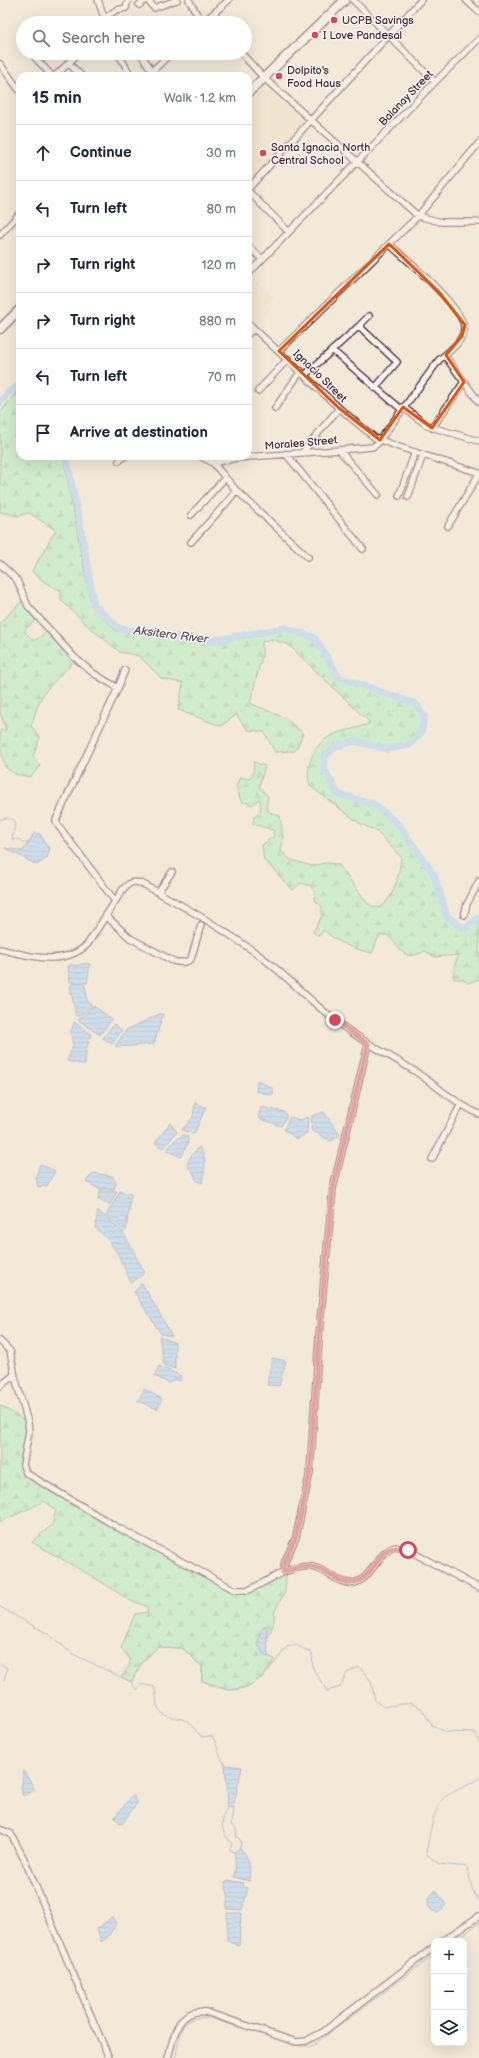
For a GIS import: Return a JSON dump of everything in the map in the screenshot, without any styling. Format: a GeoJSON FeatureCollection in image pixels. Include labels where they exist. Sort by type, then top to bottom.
{"type":"FeatureCollection","features":[{"type":"Feature","properties":{"kind":"highway"},"geometry":{"type":"LineString","coordinates":[[252,89],[345,0]]}},
{"type":"Feature","properties":{"kind":"highway"},"geometry":{"type":"LineString","coordinates":[[1,326],[16,313]]}},
{"type":"Feature","properties":{"kind":"street"},"geometry":{"type":"LineString","coordinates":[[98,0],[104,16]]}},
{"type":"Feature","properties":{"kind":"street"},"geometry":{"type":"LineString","coordinates":[[111,16],[116,10],[126,8],[128,0]]}},
{"type":"Feature","properties":{"kind":"street"},"geometry":{"type":"LineString","coordinates":[[139,5],[147,0],[154,8],[177,0]]}},
{"type":"Feature","properties":{"kind":"street"},"geometry":{"type":"LineString","coordinates":[[189,0],[198,16]]}},
{"type":"Feature","properties":{"kind":"street"},"geometry":{"type":"LineString","coordinates":[[210,16],[229,0]]}},
{"type":"Feature","properties":{"kind":"street"},"geometry":{"type":"LineString","coordinates":[[353,0],[435,82]]}},
{"type":"Feature","properties":{"kind":"street"},"geometry":{"type":"LineString","coordinates":[[252,186],[421,0]]}},
{"type":"Feature","properties":{"kind":"street"},"geometry":{"type":"LineString","coordinates":[[466,0],[479,12]]}},
{"type":"Feature","properties":{"kind":"street","name":"Balanay Street"},"geometry":{"type":"LineString","coordinates":[[252,270],[435,82],[479,39]]}},
{"type":"Feature","properties":{"kind":"street"},"geometry":{"type":"LineString","coordinates":[[37,60],[48,72]]}},
{"type":"Feature","properties":{"kind":"street"},"geometry":{"type":"LineString","coordinates":[[59,72],[71,60]]}},
{"type":"Feature","properties":{"kind":"street"},"geometry":{"type":"LineString","coordinates":[[122,60],[129,72]]}},
{"type":"Feature","properties":{"kind":"street"},"geometry":{"type":"LineString","coordinates":[[145,60],[152,71],[164,60]]}},
{"type":"Feature","properties":{"kind":"street"},"geometry":{"type":"LineString","coordinates":[[247,60],[264,78],[356,163],[418,216],[442,222],[479,222]]}},
{"type":"Feature","properties":{"kind":"street"},"geometry":{"type":"LineString","coordinates":[[68,63],[78,72]]}},
{"type":"Feature","properties":{"kind":"street"},"geometry":{"type":"LineString","coordinates":[[0,64],[16,86]]}},
{"type":"Feature","properties":{"kind":"street"},"geometry":{"type":"LineString","coordinates":[[279,351],[418,216],[479,143]]}},
{"type":"Feature","properties":{"kind":"street"},"geometry":{"type":"LineString","coordinates":[[252,194],[289,232]]}},
{"type":"Feature","properties":{"kind":"street"},"geometry":{"type":"LineString","coordinates":[[0,234],[16,217]]}},
{"type":"Feature","properties":{"kind":"street"},"geometry":{"type":"LineString","coordinates":[[380,440],[402,408],[439,360],[445,356],[462,336],[464,323],[438,291],[389,244]]}},
{"type":"Feature","properties":{"kind":"street"},"geometry":{"type":"LineString","coordinates":[[252,250],[262,260]]}},
{"type":"Feature","properties":{"kind":"street"},"geometry":{"type":"LineString","coordinates":[[275,408],[303,373],[332,350],[369,316]]}},
{"type":"Feature","properties":{"kind":"street"},"geometry":{"type":"LineString","coordinates":[[359,326],[397,362],[375,388]]}},
{"type":"Feature","properties":{"kind":"street","name":"Ignacio Street"},"geometry":{"type":"LineString","coordinates":[[254,329],[339,408],[380,440],[479,474]]}},
{"type":"Feature","properties":{"kind":"street"},"geometry":{"type":"LineString","coordinates":[[332,350],[375,388],[432,428],[479,441]]}},
{"type":"Feature","properties":{"kind":"street"},"geometry":{"type":"LineString","coordinates":[[445,356],[479,402]]}},
{"type":"Feature","properties":{"kind":"street"},"geometry":{"type":"LineString","coordinates":[[258,391],[288,359]]}},
{"type":"Feature","properties":{"kind":"street"},"geometry":{"type":"LineString","coordinates":[[432,428],[464,382]]}},
{"type":"Feature","properties":{"kind":"street"},"geometry":{"type":"LineString","coordinates":[[302,453],[339,408]]}},
{"type":"Feature","properties":{"kind":"street","name":"Morales Street"},"geometry":{"type":"LineString","coordinates":[[252,457],[372,447],[378,444],[380,440]]}},
{"type":"Feature","properties":{"kind":"street"},"geometry":{"type":"LineString","coordinates":[[339,450],[378,495]]}},
{"type":"Feature","properties":{"kind":"street"},"geometry":{"type":"LineString","coordinates":[[399,496],[415,452]]}},
{"type":"Feature","properties":{"kind":"street"},"geometry":{"type":"LineString","coordinates":[[286,454],[363,549]]}},
{"type":"Feature","properties":{"kind":"street"},"geometry":{"type":"LineString","coordinates":[[408,497],[423,455]]}},
{"type":"Feature","properties":{"kind":"street"},"geometry":{"type":"LineString","coordinates":[[207,460],[213,463],[236,490],[308,557]]}},
{"type":"Feature","properties":{"kind":"street","name":"Morales Street"},"geometry":{"type":"LineString","coordinates":[[213,463],[227,460]]}},
{"type":"Feature","properties":{"kind":"street"},"geometry":{"type":"LineString","coordinates":[[448,526],[479,474]]}},
{"type":"Feature","properties":{"kind":"street"},"geometry":{"type":"LineString","coordinates":[[191,514],[225,478]]}},
{"type":"Feature","properties":{"kind":"street"},"geometry":{"type":"LineString","coordinates":[[191,542],[229,500],[236,490]]}},
{"type":"Feature","properties":{"kind":"street"},"geometry":{"type":"LineString","coordinates":[[0,564],[17,580],[28,606],[74,657],[93,673],[118,688]]}},
{"type":"Feature","properties":{"kind":"street"},"geometry":{"type":"LineString","coordinates":[[115,901],[57,824],[56,820],[125,670]]}},
{"type":"Feature","properties":{"kind":"street"},"geometry":{"type":"LineString","coordinates":[[158,892],[172,872]]}},
{"type":"Feature","properties":{"kind":"street"},"geometry":{"type":"LineString","coordinates":[[0,949],[43,958],[71,955],[87,945],[115,901],[129,883],[134,881],[201,915],[238,939],[269,963],[312,1003],[368,1044],[415,1071],[461,1104],[479,1114]]}},
{"type":"Feature","properties":{"kind":"street"},"geometry":{"type":"LineString","coordinates":[[464,915],[467,904],[479,881]]}},
{"type":"Feature","properties":{"kind":"street"},"geometry":{"type":"LineString","coordinates":[[106,916],[130,938],[173,961],[180,962],[187,962],[191,959],[201,925]]}},
{"type":"Feature","properties":{"kind":"street"},"geometry":{"type":"LineString","coordinates":[[283,1572],[285,1561],[296,1536],[310,1472],[321,1310],[333,1188],[368,1044]]}},
{"type":"Feature","properties":{"kind":"street"},"geometry":{"type":"LineString","coordinates":[[432,1159],[461,1104]]}},
{"type":"Feature","properties":{"kind":"street"},"geometry":{"type":"LineString","coordinates":[[0,1341],[10,1350],[14,1375],[28,1423],[29,1431],[23,1465],[26,1473],[117,1527],[235,1590],[249,1590],[283,1572],[307,1566],[317,1568],[341,1581],[351,1583],[358,1582],[384,1553],[395,1547],[408,1550],[479,1588]]}},
{"type":"Feature","properties":{"kind":"street"},"geometry":{"type":"LineString","coordinates":[[0,1386],[14,1375]]}},
{"type":"Feature","properties":{"kind":"street"},"geometry":{"type":"LineString","coordinates":[[0,1829],[11,1834],[25,1861],[109,2058]]}},
{"type":"Feature","properties":{"kind":"street"},"geometry":{"type":"LineString","coordinates":[[446,1938],[479,1916]]}},
{"type":"Feature","properties":{"kind":"street"},"geometry":{"type":"LineString","coordinates":[[168,2058],[176,2029],[180,2022],[190,2013],[196,2011],[206,2012],[290,2040],[306,2041],[323,2032],[431,1949]]}},
{"type":"Feature","properties":{"kind":"highlighted area"},"geometry":{"type":"Polygon","coordinates":[[[389,244],[438,291],[465,325],[462,336],[446,355],[464,382],[432,428],[403,407],[380,440],[339,408],[279,351],[389,244]]]}},
{"type":"Feature","properties":{"kind":"shaded area","name":"Santa Ignacia North Central School"},"geometry":{"type":"Polygon","coordinates":[[[265,81],[308,121],[252,182],[252,93],[265,81]]]}},
{"type":"Feature","properties":{"kind":"shaded area"},"geometry":{"type":"Polygon","coordinates":[[[252,278],[274,297],[267,305],[271,309],[254,329],[252,327],[252,278]]]}},
{"type":"Feature","properties":{"kind":"green space"},"geometry":{"type":"Polygon","coordinates":[[[16,392],[16,460],[64,460],[91,605],[116,631],[209,644],[262,635],[285,628],[315,638],[339,677],[416,704],[424,717],[421,733],[409,745],[387,749],[354,741],[335,747],[324,758],[324,769],[338,794],[374,804],[399,825],[434,875],[447,916],[465,929],[479,917],[479,979],[468,983],[463,979],[454,979],[453,971],[458,955],[435,957],[425,951],[411,956],[406,955],[387,935],[379,936],[372,953],[346,945],[334,939],[324,930],[319,936],[313,932],[322,916],[322,907],[314,899],[315,893],[311,886],[301,883],[293,890],[264,860],[262,845],[274,836],[273,830],[253,824],[254,816],[260,811],[261,803],[259,799],[253,805],[241,801],[236,786],[240,777],[248,779],[253,774],[254,762],[265,766],[259,786],[268,797],[266,808],[269,812],[280,816],[283,836],[281,851],[291,860],[312,866],[325,863],[338,864],[368,904],[379,908],[389,898],[392,892],[399,871],[401,857],[376,831],[359,823],[310,786],[308,775],[311,759],[321,742],[328,737],[370,723],[289,645],[271,639],[262,642],[262,656],[250,703],[287,719],[303,734],[295,751],[275,752],[264,732],[248,730],[236,715],[221,726],[178,710],[183,683],[162,679],[139,656],[120,652],[87,625],[61,600],[61,590],[52,587],[32,571],[56,530],[29,513],[18,516],[0,512],[0,413],[16,392]]]}},
{"type":"Feature","properties":{"kind":"green space"},"geometry":{"type":"Polygon","coordinates":[[[24,599],[38,618],[24,631],[34,641],[49,630],[75,661],[41,697],[31,726],[40,737],[33,756],[40,766],[30,777],[15,774],[5,767],[0,746],[0,730],[6,730],[0,712],[0,623],[24,599]]]}},
{"type":"Feature","properties":{"kind":"green space"},"geometry":{"type":"Polygon","coordinates":[[[0,1405],[28,1423],[23,1465],[30,1476],[105,1520],[242,1591],[286,1573],[285,1592],[275,1610],[273,1625],[267,1640],[267,1628],[261,1631],[257,1645],[262,1648],[263,1654],[275,1659],[262,1676],[251,1685],[244,1688],[237,1690],[223,1689],[202,1681],[202,1666],[182,1648],[158,1647],[142,1662],[131,1682],[121,1677],[130,1665],[130,1659],[121,1648],[135,1614],[148,1612],[147,1606],[131,1601],[100,1581],[32,1542],[52,1525],[56,1511],[45,1501],[0,1522],[0,1405]]]}},
{"type":"Feature","properties":{"kind":"water"},"geometry":{"type":"Polygon","coordinates":[[[34,833],[40,834],[46,845],[50,848],[47,858],[37,865],[5,848],[23,851],[34,833]]]}},
{"type":"Feature","properties":{"kind":"water"},"geometry":{"type":"Polygon","coordinates":[[[87,963],[90,964],[87,983],[70,982],[68,966],[72,964],[75,966],[87,963]]]}},
{"type":"Feature","properties":{"kind":"water"},"geometry":{"type":"Polygon","coordinates":[[[83,983],[85,986],[87,1000],[92,1006],[79,1016],[76,1016],[70,986],[72,984],[83,983]]]}},
{"type":"Feature","properties":{"kind":"water"},"geometry":{"type":"Polygon","coordinates":[[[94,1006],[112,1019],[100,1035],[78,1020],[94,1006]]]}},
{"type":"Feature","properties":{"kind":"water"},"geometry":{"type":"Polygon","coordinates":[[[163,1014],[154,1044],[115,1046],[126,1030],[163,1014]]]}},
{"type":"Feature","properties":{"kind":"water"},"geometry":{"type":"Polygon","coordinates":[[[74,1022],[91,1034],[86,1050],[85,1065],[67,1061],[73,1046],[71,1032],[74,1022]]]}},
{"type":"Feature","properties":{"kind":"water"},"geometry":{"type":"Polygon","coordinates":[[[114,1024],[122,1030],[112,1044],[103,1038],[114,1024]]]}},
{"type":"Feature","properties":{"kind":"water"},"geometry":{"type":"Polygon","coordinates":[[[257,1080],[272,1088],[274,1093],[271,1095],[256,1091],[257,1080]]]}},
{"type":"Feature","properties":{"kind":"water"},"geometry":{"type":"Polygon","coordinates":[[[195,1103],[206,1107],[194,1134],[182,1130],[193,1117],[195,1103]]]}},
{"type":"Feature","properties":{"kind":"water"},"geometry":{"type":"Polygon","coordinates":[[[261,1107],[284,1112],[287,1116],[281,1126],[258,1118],[261,1107]]]}},
{"type":"Feature","properties":{"kind":"water"},"geometry":{"type":"Polygon","coordinates":[[[324,1112],[340,1135],[331,1141],[311,1130],[312,1116],[324,1112]]]}},
{"type":"Feature","properties":{"kind":"water"},"geometry":{"type":"Polygon","coordinates":[[[290,1117],[300,1120],[308,1117],[307,1133],[297,1139],[284,1130],[290,1117]]]}},
{"type":"Feature","properties":{"kind":"water"},"geometry":{"type":"Polygon","coordinates":[[[170,1123],[177,1132],[163,1148],[155,1143],[170,1123]]]}},
{"type":"Feature","properties":{"kind":"water"},"geometry":{"type":"Polygon","coordinates":[[[183,1135],[188,1137],[188,1143],[181,1157],[167,1151],[174,1141],[183,1135]]]}},
{"type":"Feature","properties":{"kind":"water"},"geometry":{"type":"Polygon","coordinates":[[[199,1147],[205,1160],[202,1183],[197,1181],[193,1172],[187,1165],[191,1156],[199,1147]]]}},
{"type":"Feature","properties":{"kind":"water"},"geometry":{"type":"Polygon","coordinates":[[[40,1164],[55,1171],[47,1186],[38,1187],[36,1176],[40,1164]]]}},
{"type":"Feature","properties":{"kind":"water"},"geometry":{"type":"Polygon","coordinates":[[[93,1173],[112,1176],[116,1183],[114,1189],[99,1189],[86,1182],[93,1173]]]}},
{"type":"Feature","properties":{"kind":"water"},"geometry":{"type":"Polygon","coordinates":[[[100,1191],[117,1191],[110,1205],[98,1200],[100,1191]]]}},
{"type":"Feature","properties":{"kind":"water"},"geometry":{"type":"Polygon","coordinates":[[[120,1191],[131,1194],[126,1231],[106,1216],[120,1191]]]}},
{"type":"Feature","properties":{"kind":"water"},"geometry":{"type":"Polygon","coordinates":[[[98,1211],[123,1232],[145,1273],[131,1283],[112,1245],[95,1228],[98,1211]]]}},
{"type":"Feature","properties":{"kind":"water"},"geometry":{"type":"Polygon","coordinates":[[[142,1283],[172,1336],[161,1334],[134,1292],[142,1283]]]}},
{"type":"Feature","properties":{"kind":"water"},"geometry":{"type":"Polygon","coordinates":[[[159,1336],[175,1343],[175,1369],[164,1365],[159,1336]]]}},
{"type":"Feature","properties":{"kind":"water"},"geometry":{"type":"Polygon","coordinates":[[[272,1358],[286,1361],[279,1386],[267,1385],[272,1358]]]}},
{"type":"Feature","properties":{"kind":"water"},"geometry":{"type":"Polygon","coordinates":[[[159,1366],[181,1376],[180,1381],[174,1379],[169,1383],[154,1376],[159,1366]]]}},
{"type":"Feature","properties":{"kind":"water"},"geometry":{"type":"Polygon","coordinates":[[[144,1389],[162,1399],[157,1409],[138,1401],[144,1389]]]}},
{"type":"Feature","properties":{"kind":"water"},"geometry":{"type":"Polygon","coordinates":[[[265,1625],[267,1628],[268,1657],[263,1654],[261,1648],[257,1645],[261,1631],[265,1625]]]}},
{"type":"Feature","properties":{"kind":"water"},"geometry":{"type":"Polygon","coordinates":[[[225,1765],[242,1767],[233,1808],[226,1807],[228,1800],[225,1765]]]}},
{"type":"Feature","properties":{"kind":"water"},"geometry":{"type":"Polygon","coordinates":[[[24,1771],[35,1790],[23,1796],[21,1788],[24,1771]]]}},
{"type":"Feature","properties":{"kind":"water"},"geometry":{"type":"Polygon","coordinates":[[[133,1795],[137,1803],[122,1824],[114,1818],[133,1795]]]}},
{"type":"Feature","properties":{"kind":"water"},"geometry":{"type":"Polygon","coordinates":[[[240,1848],[244,1852],[249,1863],[249,1881],[234,1877],[236,1864],[234,1852],[240,1848]]]}},
{"type":"Feature","properties":{"kind":"water"},"geometry":{"type":"Polygon","coordinates":[[[228,1880],[244,1883],[243,1887],[248,1888],[242,1910],[226,1909],[228,1895],[225,1882],[228,1880]]]}},
{"type":"Feature","properties":{"kind":"water"},"geometry":{"type":"Polygon","coordinates":[[[436,1890],[446,1905],[438,1913],[433,1911],[428,1906],[428,1898],[436,1890]]]}},
{"type":"Feature","properties":{"kind":"water"},"geometry":{"type":"Polygon","coordinates":[[[227,1913],[241,1913],[239,1946],[227,1941],[227,1913]]]}},
{"type":"Feature","properties":{"kind":"water"},"geometry":{"type":"Polygon","coordinates":[[[112,1917],[116,1924],[107,1938],[101,1942],[97,1929],[112,1917]]]}},
{"type":"Feature","properties":{"kind":"waterway","name":"Aksitero River"},"geometry":{"type":"LineString","coordinates":[[0,403],[8,392],[16,388]]}},
{"type":"Feature","properties":{"kind":"waterway","name":"Aksitero River"},"geometry":{"type":"LineString","coordinates":[[67,460],[82,534],[94,605],[120,629],[210,641],[285,628],[315,638],[339,677],[416,704],[424,717],[421,733],[409,745],[387,749],[354,741],[335,747],[324,758],[324,769],[338,794],[374,804],[399,825],[434,875],[447,916],[465,929],[479,917]]}},
{"type":"Feature","properties":{"kind":"waterway"},"geometry":{"type":"LineString","coordinates":[[0,820],[6,818],[13,820],[15,824],[12,840],[18,839],[29,843]]}},
{"type":"Feature","properties":{"kind":"waterway"},"geometry":{"type":"LineString","coordinates":[[0,1607],[48,1634],[73,1654],[131,1682],[142,1662],[158,1647],[182,1648],[202,1666],[202,1681],[229,1690],[247,1687],[264,1676],[287,1647],[296,1645],[312,1653],[313,1669],[327,1691],[340,1687],[347,1673],[359,1667],[371,1681],[375,1700],[383,1707],[410,1703],[421,1708],[432,1725],[446,1732],[476,1733],[479,1744]]}},
{"type":"Feature","properties":{"kind":"waterway"},"geometry":{"type":"LineString","coordinates":[[0,1664],[7,1668],[4,1680]]}},
{"type":"Feature","properties":{"kind":"waterway"},"geometry":{"type":"LineString","coordinates":[[131,1682],[137,1690],[142,1684],[154,1687],[157,1705],[163,1714],[182,1719],[191,1725],[202,1737],[212,1736],[225,1765]]}},
{"type":"Feature","properties":{"kind":"waterway"},"geometry":{"type":"LineString","coordinates":[[479,1778],[454,1791],[442,1800],[432,1823],[426,1854],[439,1864],[467,1867],[473,1891],[479,1901]]}},
{"type":"Feature","properties":{"kind":"waterway"},"geometry":{"type":"LineString","coordinates":[[228,1807],[225,1812],[222,1826],[225,1835],[232,1843],[230,1850],[234,1852]]}},
{"type":"Feature","properties":{"kind":"waterway"},"geometry":{"type":"LineString","coordinates":[[233,1808],[231,1825],[236,1829],[237,1837],[241,1841],[240,1848]]}},
{"type":"Feature","properties":{"kind":"waterway"},"geometry":{"type":"LineString","coordinates":[[458,1938],[479,1923]]}},
{"type":"Feature","properties":{"kind":"waterway"},"geometry":{"type":"LineString","coordinates":[[175,2058],[182,2029],[186,2023],[199,2018],[209,2018],[300,2046],[312,2046],[431,1957]]}},
{"type":"Feature","properties":{"kind":"place","name":"UCPB Savings"},"geometry":{"type":"Point","coordinates":[334,20]}},
{"type":"Feature","properties":{"kind":"place","name":"I Love Pandesal"},"geometry":{"type":"Point","coordinates":[315,35]}},
{"type":"Feature","properties":{"kind":"place","name":"Dolpito's Food Haus"},"geometry":{"type":"Point","coordinates":[279,76]}},
{"type":"Feature","properties":{"kind":"place","name":"Santa Ignacia North Central School"},"geometry":{"type":"Point","coordinates":[263,153]}},
{"type":"Feature","properties":{"kind":"route"},"geometry":{"type":"LineString","coordinates":[[335,1020],[368,1044],[363,1059],[333,1188],[320,1323],[310,1472],[305,1501],[296,1536],[285,1561],[283,1572],[307,1566],[317,1568],[341,1581],[351,1583],[358,1582],[389,1549],[395,1547],[408,1550]]}}]}
